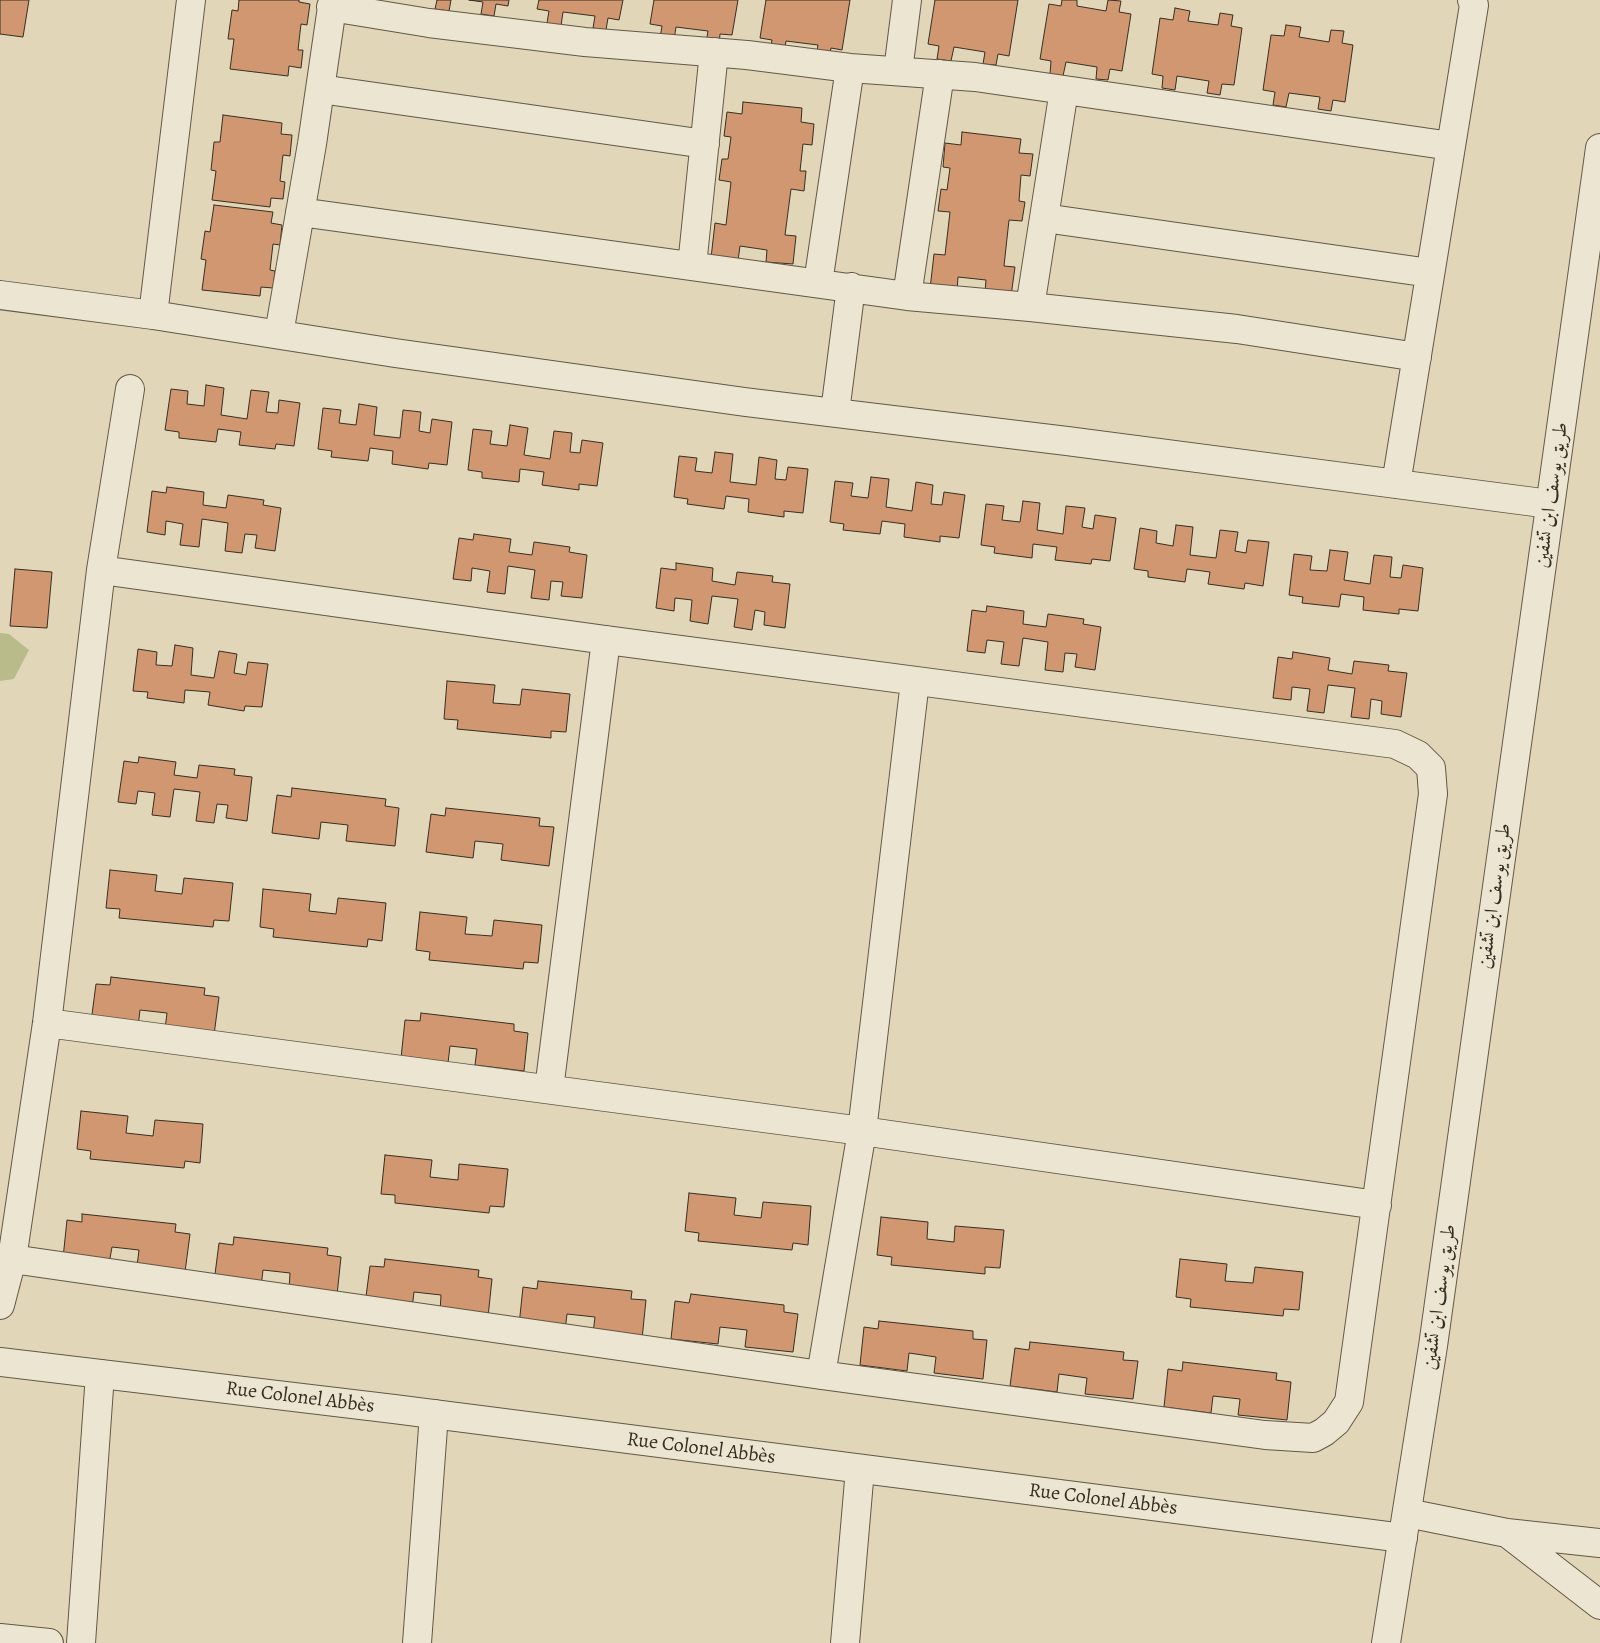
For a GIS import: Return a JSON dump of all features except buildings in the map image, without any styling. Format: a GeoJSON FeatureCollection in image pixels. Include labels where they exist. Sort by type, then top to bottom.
{"type":"FeatureCollection","features":[{"type":"Feature","properties":{"kind":"street"},"geometry":{"type":"LineString","coordinates":[[154,315],[191,0]]}},
{"type":"Feature","properties":{"kind":"street"},"geometry":{"type":"LineString","coordinates":[[898,71],[907,0]]}},
{"type":"Feature","properties":{"kind":"street"},"geometry":{"type":"LineString","coordinates":[[1396,484],[1474,5],[1472,0]]}},
{"type":"Feature","properties":{"kind":"street"},"geometry":{"type":"LineString","coordinates":[[279,334],[332,4],[428,23],[585,42],[714,52],[850,68],[940,74],[1451,146]]}},
{"type":"Feature","properties":{"kind":"street"},"geometry":{"type":"LineString","coordinates":[[692,266],[714,52]]}},
{"type":"Feature","properties":{"kind":"street"},"geometry":{"type":"LineString","coordinates":[[818,283],[850,68]]}},
{"type":"Feature","properties":{"kind":"street"},"geometry":{"type":"LineString","coordinates":[[907,296],[940,74]]}},
{"type":"Feature","properties":{"kind":"street"},"geometry":{"type":"LineString","coordinates":[[320,88],[705,144]]}},
{"type":"Feature","properties":{"kind":"street"},"geometry":{"type":"LineString","coordinates":[[1030,307],[1064,90]]}},
{"type":"Feature","properties":{"kind":"street","name":"طريق يوسف ابن تشفين"},"geometry":{"type":"LineString","coordinates":[[1386,1643],[1433,1346],[1600,148]]}},
{"type":"Feature","properties":{"kind":"street"},"geometry":{"type":"LineString","coordinates":[[300,212],[907,296],[1238,329],[1417,357]]}},
{"type":"Feature","properties":{"kind":"street"},"geometry":{"type":"LineString","coordinates":[[1044,218],[1430,273]]}},
{"type":"Feature","properties":{"kind":"street"},"geometry":{"type":"LineString","coordinates":[[835,412],[851,287]]}},
{"type":"Feature","properties":{"kind":"street"},"geometry":{"type":"LineString","coordinates":[[0,295],[154,315],[434,358],[835,412],[1550,504]]}},
{"type":"Feature","properties":{"kind":"street"},"geometry":{"type":"LineString","coordinates":[[0,1305],[12,1260],[47,1024],[101,570],[130,389]]}},
{"type":"Feature","properties":{"kind":"street"},"geometry":{"type":"LineString","coordinates":[[12,1260],[1265,1436],[1313,1438],[1336,1422],[1349,1402],[1432,794],[1431,768],[1418,755],[1395,744],[606,640],[101,570]]}},
{"type":"Feature","properties":{"kind":"street"},"geometry":{"type":"LineString","coordinates":[[548,1089],[606,640]]}},
{"type":"Feature","properties":{"kind":"street"},"geometry":{"type":"LineString","coordinates":[[821,1375],[862,1131],[915,681]]}},
{"type":"Feature","properties":{"kind":"street"},"geometry":{"type":"LineString","coordinates":[[47,1024],[862,1131],[1377,1205]]}},
{"type":"Feature","properties":{"kind":"street","name":"Rue Colonel Abbès"},"geometry":{"type":"LineString","coordinates":[[0,1362],[434,1414],[860,1469],[1600,1543]]}},
{"type":"Feature","properties":{"kind":"street"},"geometry":{"type":"LineString","coordinates":[[81,1643],[100,1374]]}},
{"type":"Feature","properties":{"kind":"street"},"geometry":{"type":"LineString","coordinates":[[417,1643],[434,1414]]}},
{"type":"Feature","properties":{"kind":"street"},"geometry":{"type":"LineString","coordinates":[[844,1643],[860,1469]]}},
{"type":"Feature","properties":{"kind":"street"},"geometry":{"type":"LineString","coordinates":[[1507,1533],[1600,1605]]}},
{"type":"Feature","properties":{"kind":"street"},"geometry":{"type":"LineString","coordinates":[[0,1638],[49,1643]]}},
{"type":"Feature","properties":{"kind":"green space"},"geometry":{"type":"Polygon","coordinates":[[[0,633],[9,634],[29,650],[14,679],[0,681],[0,633]]]}}]}
